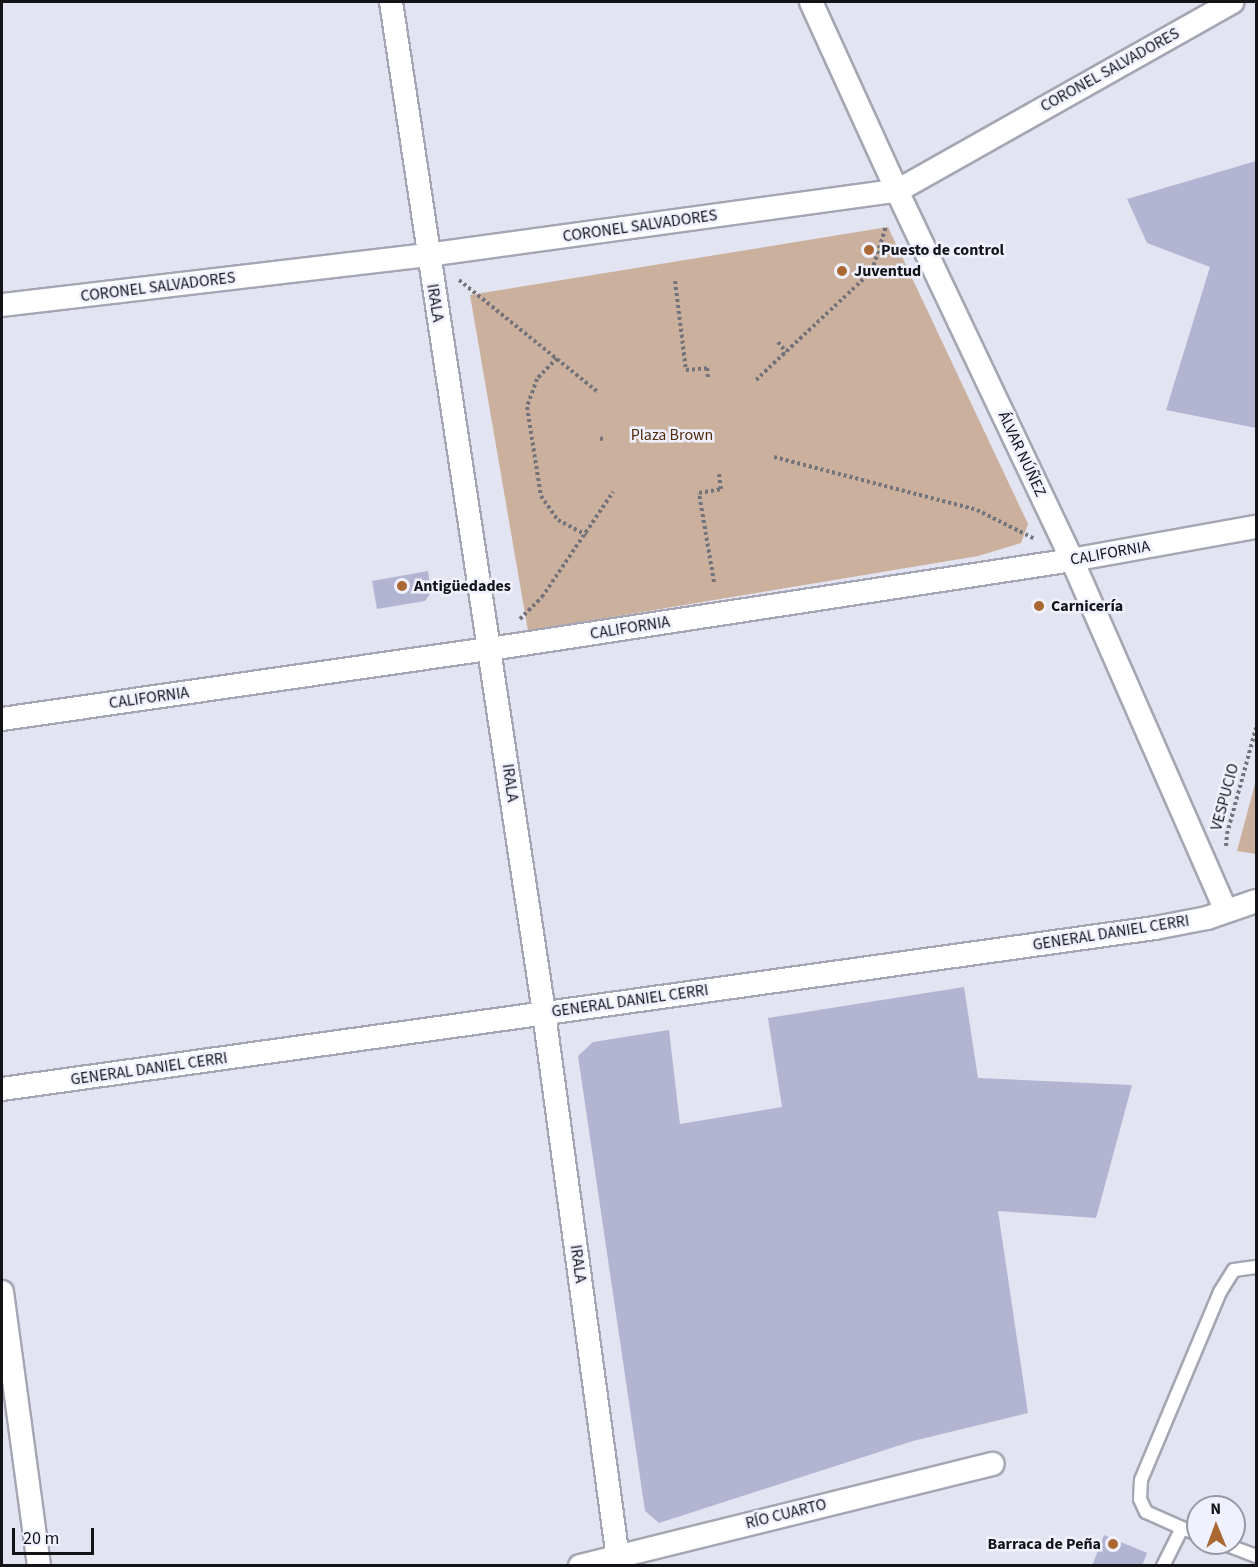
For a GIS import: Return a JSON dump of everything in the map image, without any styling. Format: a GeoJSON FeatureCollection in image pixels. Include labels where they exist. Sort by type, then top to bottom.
{"type":"FeatureCollection","features":[{"type":"Feature","properties":{"kind":"street","name":"IRALA"},"geometry":{"type":"LineString","coordinates":[[391,2],[544,1013],[618,1560]]}},
{"type":"Feature","properties":{"kind":"street","name":"ÁLVAR NÚÑEZ"},"geometry":{"type":"LineString","coordinates":[[812,2],[897,191],[1072,560],[1226,910]]}},
{"type":"Feature","properties":{"kind":"street","name":"CORONEL SALVADORES"},"geometry":{"type":"LineString","coordinates":[[2,305],[428,255],[897,191],[1232,2]]}},
{"type":"Feature","properties":{"kind":"street","name":"CALIFORNIA"},"geometry":{"type":"LineString","coordinates":[[2,719],[490,649],[1072,560],[1257,527]]}},
{"type":"Feature","properties":{"kind":"street","name":"GENERAL DANIEL CERRI"},"geometry":{"type":"LineString","coordinates":[[2,1089],[1155,928],[1207,918],[1257,901]]}},
{"type":"Feature","properties":{"kind":"street"},"geometry":{"type":"LineString","coordinates":[[2,1292],[39,1566]]}},
{"type":"Feature","properties":{"kind":"street","name":"RÍO CUARTO"},"geometry":{"type":"LineString","coordinates":[[580,1566],[618,1560],[993,1464]]}},
{"type":"Feature","properties":{"kind":"lane"},"geometry":{"type":"LineString","coordinates":[[1186,1530],[1146,1512],[1140,1499],[1141,1480],[1220,1292],[1234,1270],[1257,1266]]}},
{"type":"Feature","properties":{"kind":"lane"},"geometry":{"type":"LineString","coordinates":[[1163,1566],[1182,1528]]}},
{"type":"Feature","properties":{"kind":"path"},"geometry":{"type":"LineString","coordinates":[[756,380],[872,271],[897,191]]}},
{"type":"Feature","properties":{"kind":"path"},"geometry":{"type":"LineString","coordinates":[[428,255],[599,393]]}},
{"type":"Feature","properties":{"kind":"path"},"geometry":{"type":"LineString","coordinates":[[675,281],[686,370],[707,368],[708,378]]}},
{"type":"Feature","properties":{"kind":"path"},"geometry":{"type":"LineString","coordinates":[[778,342],[786,352]]}},
{"type":"Feature","properties":{"kind":"path"},"geometry":{"type":"LineString","coordinates":[[557,358],[537,379],[527,407],[541,496],[558,520],[586,535]]}},
{"type":"Feature","properties":{"kind":"path"},"geometry":{"type":"LineString","coordinates":[[600,439],[606,438]]}},
{"type":"Feature","properties":{"kind":"path"},"geometry":{"type":"LineString","coordinates":[[774,457],[977,510],[1072,560]]}},
{"type":"Feature","properties":{"kind":"path"},"geometry":{"type":"LineString","coordinates":[[714,582],[699,493],[721,489],[719,474]]}},
{"type":"Feature","properties":{"kind":"path"},"geometry":{"type":"LineString","coordinates":[[490,649],[542,597],[613,492]]}},
{"type":"Feature","properties":{"kind":"path","name":"VESPUCIO"},"geometry":{"type":"LineString","coordinates":[[1226,856],[1227,834],[1257,728]]}},
{"type":"Feature","properties":{"kind":"green space","name":"Plaza Brown"},"geometry":{"type":"Polygon","coordinates":[[[888,227],[1028,524],[1021,543],[978,556],[528,631],[470,295],[888,227]]]}},
{"type":"Feature","properties":{"kind":"green space"},"geometry":{"type":"Polygon","coordinates":[[[1256,780],[1256,854],[1237,851],[1256,780]]]}},
{"type":"Feature","properties":{"kind":"building"},"geometry":{"type":"Polygon","coordinates":[[[1256,161],[1256,428],[1166,410],[1210,267],[1147,243],[1127,199],[1256,161]]]}},
{"type":"Feature","properties":{"kind":"building","name":"Antigüedades"},"geometry":{"type":"Polygon","coordinates":[[[428,571],[431,592],[425,601],[377,609],[372,581],[428,571]]]}},
{"type":"Feature","properties":{"kind":"building"},"geometry":{"type":"Polygon","coordinates":[[[964,987],[978,1078],[1132,1085],[1096,1218],[998,1211],[1028,1413],[913,1441],[659,1523],[645,1511],[578,1056],[593,1042],[669,1030],[680,1124],[782,1107],[768,1018],[964,987]]]}},
{"type":"Feature","properties":{"kind":"building","name":"Barraca de Peña"},"geometry":{"type":"Polygon","coordinates":[[[1104,1535],[1147,1553],[1142,1566],[1092,1566],[1104,1535]]]}},
{"type":"Feature","properties":{"kind":"place","name":"Puesto de control"},"geometry":{"type":"Point","coordinates":[869,250]}},
{"type":"Feature","properties":{"kind":"place","name":"Juventud"},"geometry":{"type":"Point","coordinates":[842,271]}},
{"type":"Feature","properties":{"kind":"place","name":"Antigüedades"},"geometry":{"type":"Point","coordinates":[402,586]}},
{"type":"Feature","properties":{"kind":"place","name":"Carnicería"},"geometry":{"type":"Point","coordinates":[1039,606]}},
{"type":"Feature","properties":{"kind":"place","name":"Barraca de Peña"},"geometry":{"type":"Point","coordinates":[1113,1544]}}]}
